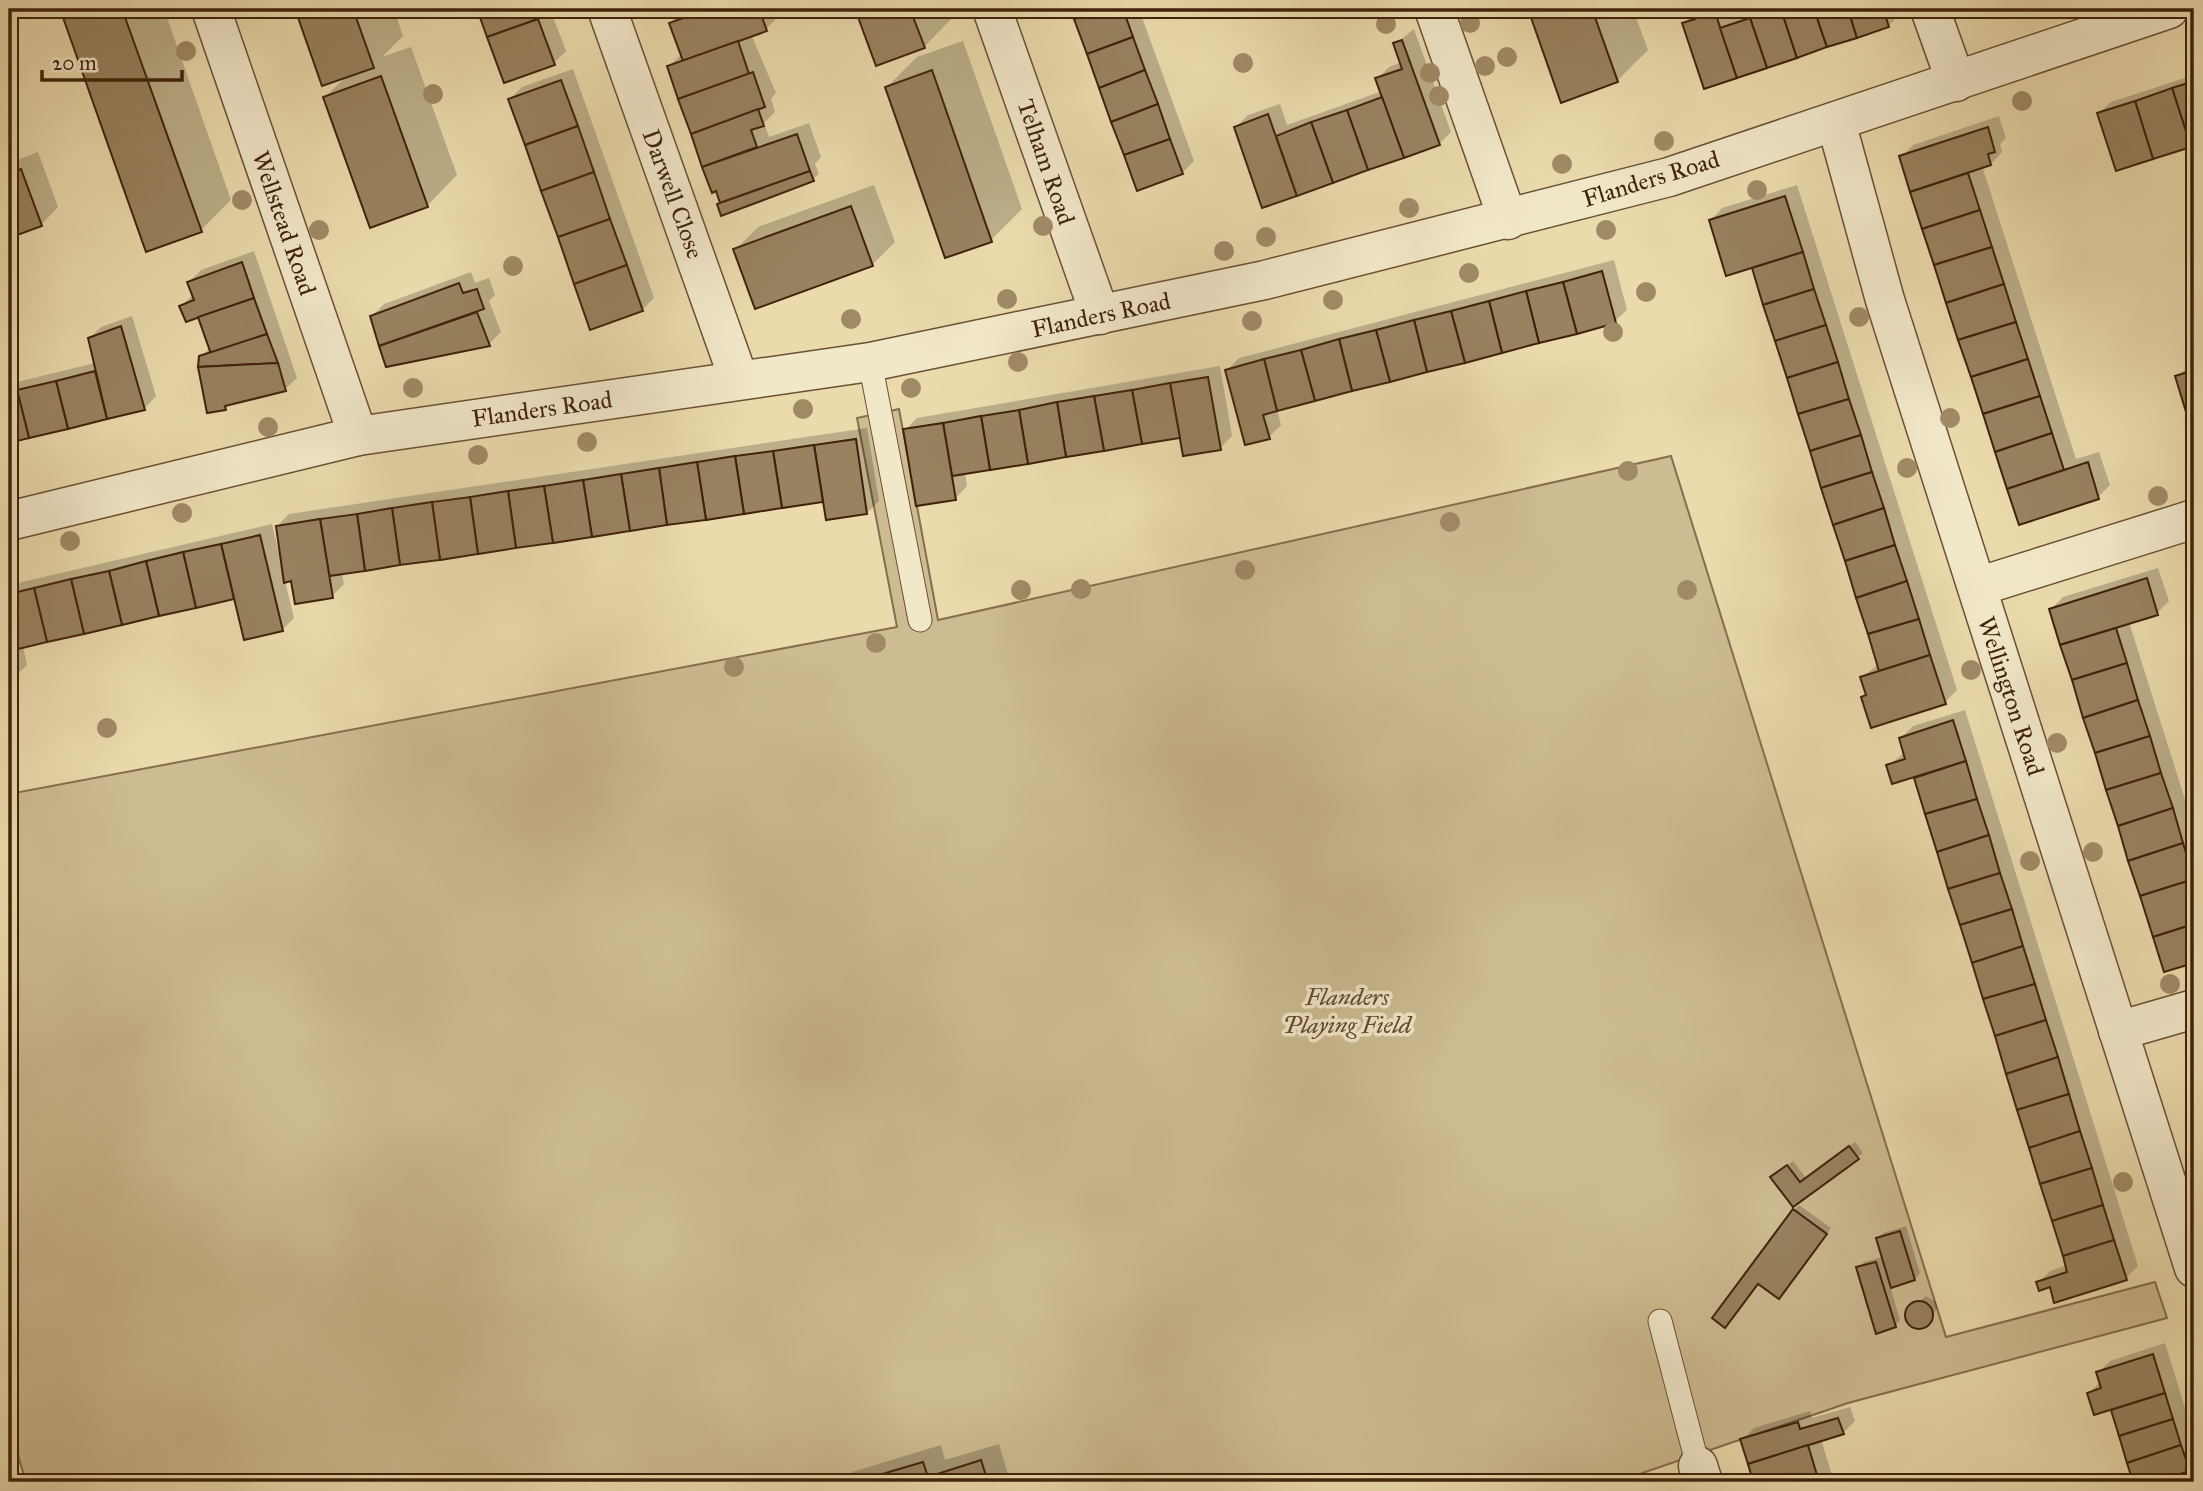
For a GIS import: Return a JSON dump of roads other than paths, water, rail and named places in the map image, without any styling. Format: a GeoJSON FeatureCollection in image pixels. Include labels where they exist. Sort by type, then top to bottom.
{"type":"FeatureCollection","features":[{"type":"Feature","properties":{"kind":"street","name":"Wellstead Road"},"geometry":{"type":"LineString","coordinates":[[211,9],[358,436]]}},
{"type":"Feature","properties":{"kind":"street","name":"Darwell Close"},"geometry":{"type":"LineString","coordinates":[[607,9],[739,380]]}},
{"type":"Feature","properties":{"kind":"street","name":"Telham Road"},"geometry":{"type":"LineString","coordinates":[[992,9],[1100,315]]}},
{"type":"Feature","properties":{"kind":"street"},"geometry":{"type":"LineString","coordinates":[[1434,9],[1508,220]]}},
{"type":"Feature","properties":{"kind":"street"},"geometry":{"type":"LineString","coordinates":[[1930,9],[1956,82]]}},
{"type":"Feature","properties":{"kind":"street","name":"Flanders Road"},"geometry":{"type":"LineString","coordinates":[[9,521],[358,436],[870,362],[1265,280],[1669,177],[2169,9]]}},
{"type":"Feature","properties":{"kind":"street","name":"Wellington Road"},"geometry":{"type":"LineString","coordinates":[[1836,122],[1885,300],[2193,1262]]}},
{"type":"Feature","properties":{"kind":"street"},"geometry":{"type":"LineString","coordinates":[[1977,587],[2194,519]]}},
{"type":"Feature","properties":{"kind":"street"},"geometry":{"type":"LineString","coordinates":[[2118,1031],[2194,1009]]}},
{"type":"Feature","properties":{"kind":"lane"},"geometry":{"type":"LineString","coordinates":[[870,362],[920,620]]}},
{"type":"Feature","properties":{"kind":"lane"},"geometry":{"type":"LineString","coordinates":[[1660,1321],[1700,1474]]}},
{"type":"Feature","properties":{"kind":"park label","name":"Flanders Playing Field"},"geometry":{"type":"Point","coordinates":[1347,1011]}}]}
